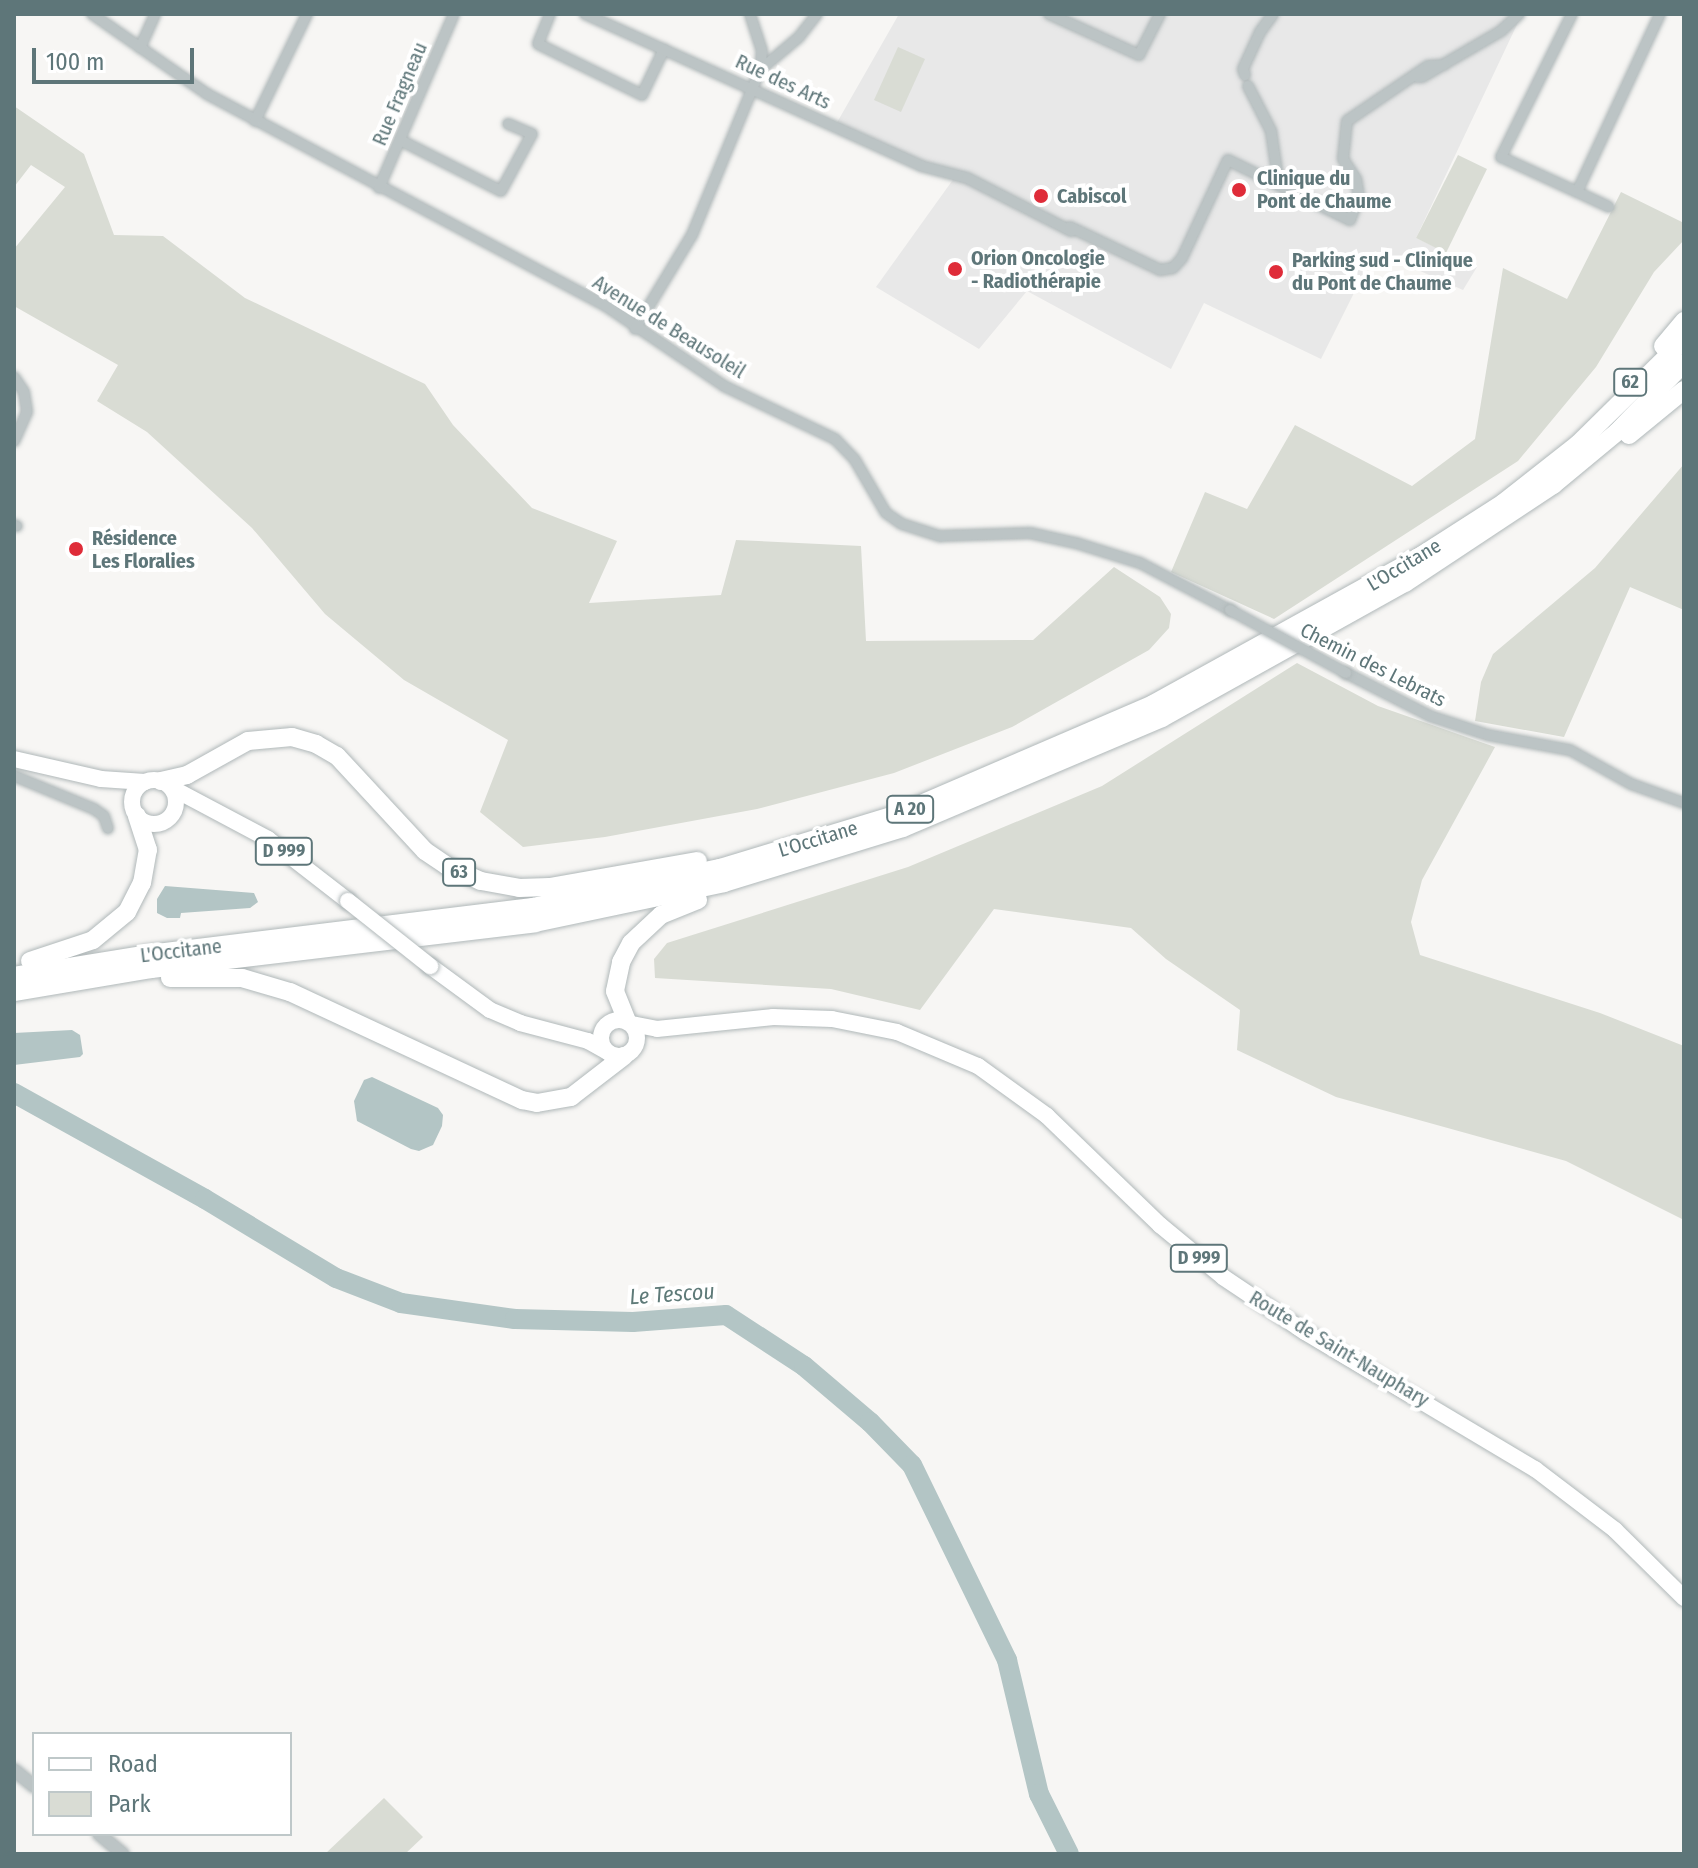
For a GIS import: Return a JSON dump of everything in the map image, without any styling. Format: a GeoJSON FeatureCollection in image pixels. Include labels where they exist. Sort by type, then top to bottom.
{"type":"FeatureCollection","features":[{"type":"Feature","properties":{"kind":"highway","name":"62"},"geometry":{"type":"LineString","coordinates":[[1578,444],[1684,321]]}},
{"type":"Feature","properties":{"kind":"highway","name":"L'Occitane"},"geometry":{"type":"LineString","coordinates":[[14,976],[149,954],[533,907],[813,850],[1153,704],[1419,557],[1503,503],[1578,444],[1684,340]]}},
{"type":"Feature","properties":{"kind":"highway","name":"L'Occitane"},"geometry":{"type":"LineString","coordinates":[[14,992],[55,983],[535,923],[680,894],[992,793],[1162,718],[1419,575],[1553,485],[1617,432],[1684,363]]}},
{"type":"Feature","properties":{"kind":"highway","name":"62"},"geometry":{"type":"LineString","coordinates":[[1553,485],[1604,455],[1684,390]]}},
{"type":"Feature","properties":{"kind":"highway","name":"63"},"geometry":{"type":"LineString","coordinates":[[159,784],[187,775],[248,741],[270,737],[304,740],[326,749],[348,766],[425,851],[470,877],[519,888],[550,887],[813,850]]}},
{"type":"Feature","properties":{"kind":"highway"},"geometry":{"type":"LineString","coordinates":[[14,965],[78,947],[105,933],[127,912],[142,883],[148,850],[135,813]]}},
{"type":"Feature","properties":{"kind":"highway"},"geometry":{"type":"LineString","coordinates":[[629,1022],[617,1001],[616,977],[631,943],[648,925],[678,907],[813,850]]}},
{"type":"Feature","properties":{"kind":"highway"},"geometry":{"type":"LineString","coordinates":[[55,983],[213,976],[264,983],[502,1093],[537,1103],[557,1101],[583,1091],[621,1052]]}},
{"type":"Feature","properties":{"kind":"main road","name":"D 999"},"geometry":{"type":"LineString","coordinates":[[14,759],[101,779],[159,784],[215,810],[268,839],[490,1010],[621,1052]]}},
{"type":"Feature","properties":{"kind":"main road","name":"D 999"},"geometry":{"type":"LineString","coordinates":[[101,779],[115,786],[135,813]]}},
{"type":"Feature","properties":{"kind":"main road"},"geometry":{"type":"LineString","coordinates":[[168,819],[176,804],[159,784],[134,793],[135,813],[156,824],[190,810],[215,810]]}},
{"type":"Feature","properties":{"kind":"main road","name":"Route de Saint-Nauphary"},"geometry":{"type":"LineString","coordinates":[[621,1052],[657,1036],[686,1028],[773,1017],[846,1021],[916,1039],[978,1066],[1047,1116],[1160,1225],[1223,1277],[1305,1332],[1535,1469],[1615,1530],[1684,1598]]}},
{"type":"Feature","properties":{"kind":"main road"},"geometry":{"type":"LineString","coordinates":[[615,1019],[629,1022],[637,1033],[621,1052],[600,1038],[605,1025],[615,1019]]}},
{"type":"Feature","properties":{"kind":"main road","name":"Route de Saint-Nauphary"},"geometry":{"type":"LineString","coordinates":[[629,1022],[686,1028]]}},
{"type":"Feature","properties":{"kind":"main road","name":"D 999"},"geometry":{"type":"LineString","coordinates":[[548,1031],[584,1030],[605,1025]]}},
{"type":"Feature","properties":{"kind":"street","name":"Avenue de Beausoleil"},"geometry":{"type":"LineString","coordinates":[[92,14],[255,121],[606,306],[635,329],[724,386],[835,439],[855,460],[886,513],[902,524],[940,536],[1030,533],[1076,543],[1140,563],[1230,610]]}},
{"type":"Feature","properties":{"kind":"street"},"geometry":{"type":"LineString","coordinates":[[140,48],[155,14]]}},
{"type":"Feature","properties":{"kind":"street"},"geometry":{"type":"LineString","coordinates":[[255,121],[307,14]]}},
{"type":"Feature","properties":{"kind":"street","name":"Rue Fragneau"},"geometry":{"type":"LineString","coordinates":[[379,188],[454,14]]}},
{"type":"Feature","properties":{"kind":"street"},"geometry":{"type":"LineString","coordinates":[[550,14],[538,44],[642,95],[664,49]]}},
{"type":"Feature","properties":{"kind":"street","name":"Rue des Arts"},"geometry":{"type":"LineString","coordinates":[[585,14],[753,87],[921,166],[967,178],[1070,227],[1074,226],[1088,236],[1160,270],[1173,268],[1182,258],[1228,160],[1279,185]]}},
{"type":"Feature","properties":{"kind":"street"},"geometry":{"type":"LineString","coordinates":[[635,329],[686,246],[760,70],[762,51],[750,14]]}},
{"type":"Feature","properties":{"kind":"street"},"geometry":{"type":"LineString","coordinates":[[760,70],[799,37],[817,14]]}},
{"type":"Feature","properties":{"kind":"street"},"geometry":{"type":"LineString","coordinates":[[1049,14],[1139,55],[1160,14]]}},
{"type":"Feature","properties":{"kind":"street"},"geometry":{"type":"LineString","coordinates":[[1273,14],[1260,32],[1243,69],[1271,131],[1279,185],[1350,220],[1359,197],[1356,179],[1343,159],[1343,131],[1347,121],[1367,104],[1414,76],[1422,77],[1501,31],[1519,14]]}},
{"type":"Feature","properties":{"kind":"street"},"geometry":{"type":"LineString","coordinates":[[1572,14],[1501,157],[1609,207]]}},
{"type":"Feature","properties":{"kind":"street"},"geometry":{"type":"LineString","coordinates":[[1577,192],[1660,14]]}},
{"type":"Feature","properties":{"kind":"street"},"geometry":{"type":"LineString","coordinates":[[400,140],[501,191],[532,134],[508,124]]}},
{"type":"Feature","properties":{"kind":"street"},"geometry":{"type":"LineString","coordinates":[[14,377],[24,392],[27,412],[14,441]]}},
{"type":"Feature","properties":{"kind":"street","name":"Chemin des Lebrats"},"geometry":{"type":"LineString","coordinates":[[1230,610],[1430,716],[1488,735],[1570,750],[1631,784],[1684,803]]}},
{"type":"Feature","properties":{"kind":"street"},"geometry":{"type":"LineString","coordinates":[[14,776],[94,809],[104,816],[108,828]]}},
{"type":"Feature","properties":{"kind":"street"},"geometry":{"type":"LineString","coordinates":[[14,1770],[32,1784]]}},
{"type":"Feature","properties":{"kind":"street"},"geometry":{"type":"LineString","coordinates":[[101,1836],[123,1854]]}},
{"type":"Feature","properties":{"kind":"shaded area","name":"Clinique du Pont de Chaume"},"geometry":{"type":"Polygon","coordinates":[[[899,14],[1522,14],[1416,238],[1477,267],[1463,290],[1375,251],[1321,359],[1204,303],[1171,369],[1027,291],[979,349],[876,287],[957,174],[921,166],[835,126],[899,14]]]}},
{"type":"Feature","properties":{"kind":"shaded area"},"geometry":{"type":"Polygon","coordinates":[[[165,886],[254,893],[258,902],[250,908],[181,913],[180,918],[167,918],[157,913],[157,899],[165,886]]]}},
{"type":"Feature","properties":{"kind":"shaded area"},"geometry":{"type":"Polygon","coordinates":[[[72,1030],[80,1035],[83,1054],[80,1057],[14,1065],[14,1033],[72,1030]]]}},
{"type":"Feature","properties":{"kind":"shaded area"},"geometry":{"type":"Polygon","coordinates":[[[372,1077],[438,1108],[443,1115],[442,1126],[433,1145],[419,1151],[411,1149],[357,1121],[354,1101],[364,1080],[372,1077]]]}},
{"type":"Feature","properties":{"kind":"green space"},"geometry":{"type":"Polygon","coordinates":[[[898,47],[925,59],[901,112],[874,100],[898,47]]]}},
{"type":"Feature","properties":{"kind":"green space"},"geometry":{"type":"Polygon","coordinates":[[[14,106],[84,154],[114,235],[163,236],[245,298],[425,384],[453,425],[532,508],[617,541],[589,603],[721,595],[736,540],[861,546],[866,641],[1033,640],[1114,567],[1160,597],[1171,614],[1169,628],[1149,650],[1012,727],[894,773],[757,809],[605,837],[523,847],[480,812],[508,740],[404,680],[325,614],[252,528],[147,432],[97,401],[118,365],[14,306],[14,249],[65,187],[31,165],[14,187],[14,106]]]}},
{"type":"Feature","properties":{"kind":"green space"},"geometry":{"type":"Polygon","coordinates":[[[1458,155],[1487,169],[1446,253],[1416,238],[1458,155]]]}},
{"type":"Feature","properties":{"kind":"green space"},"geometry":{"type":"Polygon","coordinates":[[[1621,192],[1684,223],[1684,240],[1654,272],[1596,367],[1518,461],[1274,619],[1171,572],[1205,492],[1247,509],[1295,425],[1412,486],[1475,439],[1503,268],[1567,299],[1621,192]]]}},
{"type":"Feature","properties":{"kind":"green space"},"geometry":{"type":"Polygon","coordinates":[[[1684,464],[1684,610],[1630,587],[1564,737],[1475,721],[1481,682],[1493,654],[1595,568],[1684,464]]]}},
{"type":"Feature","properties":{"kind":"green space"},"geometry":{"type":"Polygon","coordinates":[[[1297,663],[1378,706],[1495,747],[1422,880],[1411,922],[1420,955],[1600,1013],[1684,1046],[1684,1220],[1566,1161],[1336,1097],[1237,1050],[1240,1010],[1166,959],[1131,928],[994,909],[920,1010],[831,989],[655,978],[654,959],[667,943],[908,867],[1102,786],[1297,663]]]}},
{"type":"Feature","properties":{"kind":"green space"},"geometry":{"type":"Polygon","coordinates":[[[384,1798],[423,1837],[405,1854],[325,1854],[384,1798]]]}},
{"type":"Feature","properties":{"kind":"waterway","name":"Le Tescou"},"geometry":{"type":"LineString","coordinates":[[14,1093],[205,1199],[336,1278],[401,1303],[515,1319],[633,1322],[726,1315],[804,1366],[870,1422],[912,1465],[1007,1660],[1039,1794],[1069,1854]]}},
{"type":"Feature","properties":{"kind":"place","name":"Clinique du Pont de Chaume"},"geometry":{"type":"Point","coordinates":[1239,190]}},
{"type":"Feature","properties":{"kind":"place","name":"Cabiscol"},"geometry":{"type":"Point","coordinates":[1041,196]}},
{"type":"Feature","properties":{"kind":"place","name":"Orion Oncologie - Radiothérapie"},"geometry":{"type":"Point","coordinates":[955,269]}},
{"type":"Feature","properties":{"kind":"place","name":"Parking sud - Clinique du Pont de Chaume"},"geometry":{"type":"Point","coordinates":[1276,272]}},
{"type":"Feature","properties":{"kind":"place","name":"Résidence Les Floralies"},"geometry":{"type":"Point","coordinates":[76,549]}}]}
